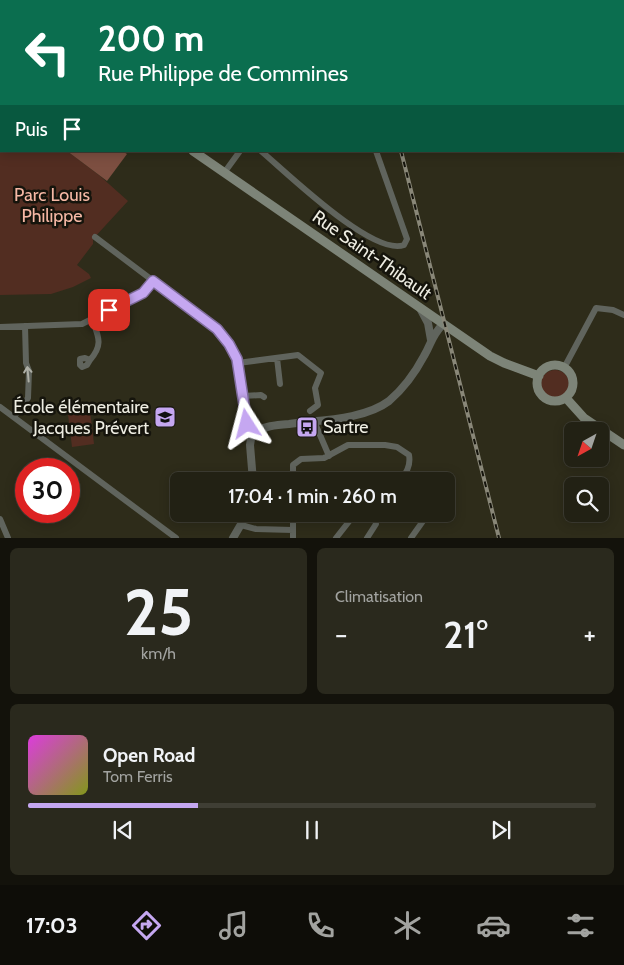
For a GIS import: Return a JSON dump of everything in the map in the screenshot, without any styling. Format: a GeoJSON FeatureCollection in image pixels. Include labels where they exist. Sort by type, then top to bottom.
{"type":"FeatureCollection","features":[{"type":"Feature","properties":{"kind":"main road","name":"Rue Saint-Thibault"},"geometry":{"type":"LineString","coordinates":[[194,152],[495,359],[539,376]]}},
{"type":"Feature","properties":{"kind":"main road"},"geometry":{"type":"LineString","coordinates":[[550,367],[564,368],[568,371],[572,380],[572,390],[566,398],[555,401],[543,396],[538,387],[539,376],[545,369],[550,367]]}},
{"type":"Feature","properties":{"kind":"main road"},"geometry":{"type":"LineString","coordinates":[[566,398],[584,418],[624,445]]}},
{"type":"Feature","properties":{"kind":"street"},"geometry":{"type":"LineString","coordinates":[[224,173],[239,152]]}},
{"type":"Feature","properties":{"kind":"street"},"geometry":{"type":"LineString","coordinates":[[262,152],[315,198],[352,226],[371,238],[399,247],[404,245],[407,240],[376,152]]}},
{"type":"Feature","properties":{"kind":"street"},"geometry":{"type":"LineString","coordinates":[[95,237],[217,329],[229,344],[237,359],[247,424],[252,433],[250,445],[252,472]]}},
{"type":"Feature","properties":{"kind":"street"},"geometry":{"type":"LineString","coordinates":[[0,326],[82,324],[143,293],[153,281]]}},
{"type":"Feature","properties":{"kind":"street"},"geometry":{"type":"LineString","coordinates":[[420,308],[428,323],[432,337]]}},
{"type":"Feature","properties":{"kind":"street"},"geometry":{"type":"LineString","coordinates":[[564,368],[596,308],[613,310],[624,315]]}},
{"type":"Feature","properties":{"kind":"street"},"geometry":{"type":"LineString","coordinates":[[252,433],[265,427],[333,419],[360,413],[376,408],[388,401],[412,377],[427,352],[432,337],[432,316]]}},
{"type":"Feature","properties":{"kind":"street"},"geometry":{"type":"LineString","coordinates":[[90,360],[95,355],[100,339],[92,319]]}},
{"type":"Feature","properties":{"kind":"street"},"geometry":{"type":"LineString","coordinates":[[432,337],[444,324]]}},
{"type":"Feature","properties":{"kind":"street"},"geometry":{"type":"LineString","coordinates":[[14,417],[28,398],[29,371],[26,362],[25,326]]}},
{"type":"Feature","properties":{"kind":"street"},"geometry":{"type":"LineString","coordinates":[[238,363],[298,355],[321,373],[314,388],[318,405],[310,411]]}},
{"type":"Feature","properties":{"kind":"street"},"geometry":{"type":"LineString","coordinates":[[277,358],[280,384]]}},
{"type":"Feature","properties":{"kind":"street"},"geometry":{"type":"LineString","coordinates":[[243,396],[261,395],[264,397]]}},
{"type":"Feature","properties":{"kind":"street"},"geometry":{"type":"LineString","coordinates":[[0,407],[176,538]]}},
{"type":"Feature","properties":{"kind":"street"},"geometry":{"type":"LineString","coordinates":[[314,421],[329,456]]}},
{"type":"Feature","properties":{"kind":"street"},"geometry":{"type":"LineString","coordinates":[[293,472],[293,465],[301,459],[324,458],[348,445],[386,444],[397,447],[409,455],[410,461],[406,472]]}},
{"type":"Feature","properties":{"kind":"street"},"geometry":{"type":"LineString","coordinates":[[0,519],[8,538]]}},
{"type":"Feature","properties":{"kind":"street"},"geometry":{"type":"LineString","coordinates":[[232,538],[243,522]]}},
{"type":"Feature","properties":{"kind":"street"},"geometry":{"type":"LineString","coordinates":[[293,522],[293,538]]}},
{"type":"Feature","properties":{"kind":"street"},"geometry":{"type":"LineString","coordinates":[[336,538],[349,522]]}},
{"type":"Feature","properties":{"kind":"street"},"geometry":{"type":"LineString","coordinates":[[367,538],[376,524],[375,522]]}},
{"type":"Feature","properties":{"kind":"street"},"geometry":{"type":"LineString","coordinates":[[411,538],[422,522]]}},
{"type":"Feature","properties":{"kind":"street"},"geometry":{"type":"LineString","coordinates":[[241,525],[256,529],[293,530]]}},
{"type":"Feature","properties":{"kind":"green space","name":"Parc Louis Philippe"},"geometry":{"type":"Polygon","coordinates":[[[0,152],[68,152],[100,176],[128,201],[93,239],[93,244],[77,265],[89,274],[91,278],[73,287],[51,294],[0,295],[0,152]]]}},
{"type":"Feature","properties":{"kind":"green space"},"geometry":{"type":"Polygon","coordinates":[[[555,370],[565,374],[569,384],[565,394],[555,398],[545,394],[541,384],[545,374],[555,370]]]}},
{"type":"Feature","properties":{"kind":"green space"},"geometry":{"type":"Polygon","coordinates":[[[90,411],[94,444],[72,447],[68,414],[90,411]]]}},
{"type":"Feature","properties":{"kind":"shaded area"},"geometry":{"type":"Polygon","coordinates":[[[68,152],[124,152],[127,154],[107,181],[68,152]]]}},
{"type":"Feature","properties":{"kind":"railway"},"geometry":{"type":"LineString","coordinates":[[401,152],[499,538]]}},
{"type":"Feature","properties":{"kind":"place","name":"École élémentaire Jacques Prévert"},"geometry":{"type":"Point","coordinates":[165,417]}},
{"type":"Feature","properties":{"kind":"place","name":"Sartre"},"geometry":{"type":"Point","coordinates":[307,427]}},
{"type":"Feature","properties":{"kind":"route"},"geometry":{"type":"LineString","coordinates":[[109,310],[143,293],[153,281],[217,329],[229,344],[237,359],[247,424]]}}]}
